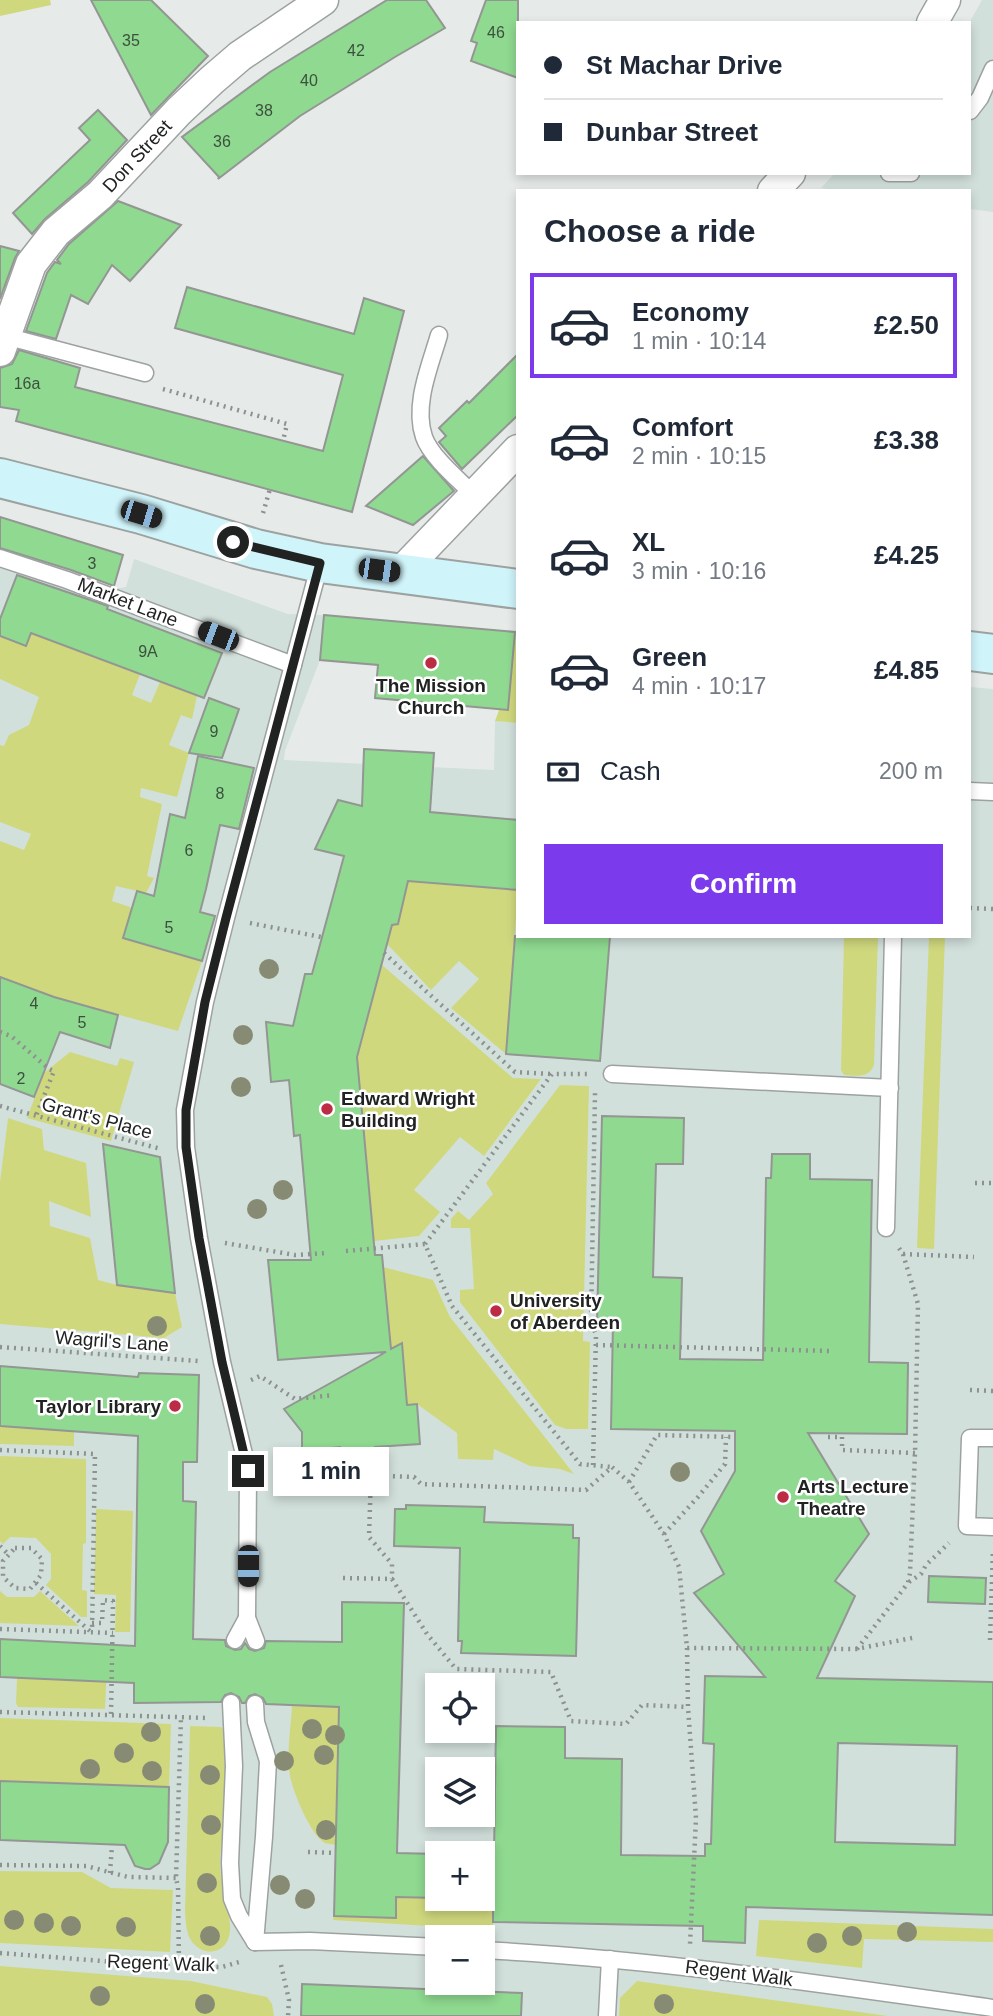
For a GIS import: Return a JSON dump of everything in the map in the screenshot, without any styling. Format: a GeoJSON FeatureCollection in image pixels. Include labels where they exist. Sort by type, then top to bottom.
{"type":"FeatureCollection","features":[{"type":"Feature","properties":{"kind":"main road"},"geometry":{"type":"LineString","coordinates":[[0,478],[320,563],[516,589]]}},
{"type":"Feature","properties":{"kind":"main road"},"geometry":{"type":"LineString","coordinates":[[971,650],[993,654]]}},
{"type":"Feature","properties":{"kind":"street","name":"Don Street"},"geometry":{"type":"LineString","coordinates":[[3,344],[31,264],[56,232],[100,195],[212,80],[240,56],[323,0]]}},
{"type":"Feature","properties":{"kind":"street"},"geometry":{"type":"LineString","coordinates":[[933,21],[945,0]]}},
{"type":"Feature","properties":{"kind":"street"},"geometry":{"type":"LineString","coordinates":[[775,189],[788,175]]}},
{"type":"Feature","properties":{"kind":"street"},"geometry":{"type":"LineString","coordinates":[[400,573],[516,452]]}},
{"type":"Feature","properties":{"kind":"lane"},"geometry":{"type":"LineString","coordinates":[[971,110],[980,98],[993,69]]}},
{"type":"Feature","properties":{"kind":"lane"},"geometry":{"type":"LineString","coordinates":[[439,335],[424,387],[420,415],[424,439],[436,457],[474,495]]}},
{"type":"Feature","properties":{"kind":"lane"},"geometry":{"type":"LineString","coordinates":[[3,344],[145,373]]}},
{"type":"Feature","properties":{"kind":"lane","name":"Market Lane"},"geometry":{"type":"LineString","coordinates":[[0,558],[67,580],[293,665]]}},
{"type":"Feature","properties":{"kind":"lane"},"geometry":{"type":"LineString","coordinates":[[257,1641],[247,1618],[248,1473],[222,1362],[199,1238],[188,1156],[186,1110],[205,1002],[320,563]]}},
{"type":"Feature","properties":{"kind":"lane"},"geometry":{"type":"LineString","coordinates":[[971,791],[993,792]]}},
{"type":"Feature","properties":{"kind":"lane"},"geometry":{"type":"LineString","coordinates":[[886,1228],[893,938]]}},
{"type":"Feature","properties":{"kind":"lane"},"geometry":{"type":"LineString","coordinates":[[603,1074],[890,1088]]}},
{"type":"Feature","properties":{"kind":"lane"},"geometry":{"type":"LineString","coordinates":[[993,1438],[970,1438],[967,1526],[993,1527]]}},
{"type":"Feature","properties":{"kind":"lane"},"geometry":{"type":"LineString","coordinates":[[235,1640],[247,1618]]}},
{"type":"Feature","properties":{"kind":"lane"},"geometry":{"type":"LineString","coordinates":[[255,1704],[256,1721],[268,1761],[255,1942]]}},
{"type":"Feature","properties":{"kind":"lane"},"geometry":{"type":"LineString","coordinates":[[232,1711],[232,1899],[255,1942]]}},
{"type":"Feature","properties":{"kind":"lane"},"geometry":{"type":"LineString","coordinates":[[255,1942],[425,1947]]}},
{"type":"Feature","properties":{"kind":"lane","name":"Regent Walk"},"geometry":{"type":"LineString","coordinates":[[495,1951],[689,1967],[816,1982],[993,2008]]}},
{"type":"Feature","properties":{"kind":"lane"},"geometry":{"type":"LineString","coordinates":[[607,2016],[611,1959]]}},
{"type":"Feature","properties":{"kind":"path"},"geometry":{"type":"LineString","coordinates":[[145,373],[147,384],[287,424],[283,441]]}},
{"type":"Feature","properties":{"kind":"path"},"geometry":{"type":"LineString","coordinates":[[263,513],[270,489]]}},
{"type":"Feature","properties":{"kind":"path"},"geometry":{"type":"LineString","coordinates":[[971,908],[993,909]]}},
{"type":"Feature","properties":{"kind":"path"},"geometry":{"type":"LineString","coordinates":[[226,918],[321,937]]}},
{"type":"Feature","properties":{"kind":"path"},"geometry":{"type":"LineString","coordinates":[[384,953],[515,1072],[603,1074],[591,1324],[596,1334],[593,1465]]}},
{"type":"Feature","properties":{"kind":"path"},"geometry":{"type":"LineString","coordinates":[[0,1032],[11,1036],[54,1071],[36,1116]]}},
{"type":"Feature","properties":{"kind":"path"},"geometry":{"type":"LineString","coordinates":[[346,1251],[425,1244],[552,1074]]}},
{"type":"Feature","properties":{"kind":"path","name":"Grant's Place"},"geometry":{"type":"LineString","coordinates":[[0,1106],[188,1156]]}},
{"type":"Feature","properties":{"kind":"path"},"geometry":{"type":"LineString","coordinates":[[975,1183],[993,1183]]}},
{"type":"Feature","properties":{"kind":"path"},"geometry":{"type":"LineString","coordinates":[[886,1228],[904,1254],[918,1304],[915,1453],[908,1583]]}},
{"type":"Feature","properties":{"kind":"path"},"geometry":{"type":"LineString","coordinates":[[199,1238],[295,1255],[328,1253]]}},
{"type":"Feature","properties":{"kind":"path"},"geometry":{"type":"LineString","coordinates":[[425,1244],[452,1306],[580,1464],[612,1467],[629,1482],[664,1534],[680,1567],[687,1648],[695,1818],[689,1967]]}},
{"type":"Feature","properties":{"kind":"path"},"geometry":{"type":"LineString","coordinates":[[904,1254],[974,1257]]}},
{"type":"Feature","properties":{"kind":"path"},"geometry":{"type":"LineString","coordinates":[[596,1345],[830,1351]]}},
{"type":"Feature","properties":{"kind":"path","name":"Wagril's Lane"},"geometry":{"type":"LineString","coordinates":[[0,1347],[222,1362]]}},
{"type":"Feature","properties":{"kind":"path"},"geometry":{"type":"LineString","coordinates":[[222,1362],[246,1383],[260,1376],[295,1399],[334,1395]]}},
{"type":"Feature","properties":{"kind":"path"},"geometry":{"type":"LineString","coordinates":[[970,1390],[993,1391]]}},
{"type":"Feature","properties":{"kind":"path"},"geometry":{"type":"LineString","coordinates":[[629,1482],[657,1435],[735,1437]]}},
{"type":"Feature","properties":{"kind":"path"},"geometry":{"type":"LineString","coordinates":[[664,1534],[725,1464],[726,1437]]}},
{"type":"Feature","properties":{"kind":"path"},"geometry":{"type":"LineString","coordinates":[[828,1437],[842,1437],[842,1450],[915,1453]]}},
{"type":"Feature","properties":{"kind":"path"},"geometry":{"type":"LineString","coordinates":[[0,1450],[95,1454],[92,1633]]}},
{"type":"Feature","properties":{"kind":"path"},"geometry":{"type":"LineString","coordinates":[[248,1473],[414,1477],[421,1484],[586,1490],[612,1467]]}},
{"type":"Feature","properties":{"kind":"path"},"geometry":{"type":"LineString","coordinates":[[371,1475],[369,1538],[392,1564],[392,1579],[427,1634],[456,1670],[551,1672],[571,1721],[626,1724],[642,1705],[688,1706]]}},
{"type":"Feature","properties":{"kind":"path"},"geometry":{"type":"LineString","coordinates":[[856,1649],[908,1583],[921,1574],[926,1565],[967,1526]]}},
{"type":"Feature","properties":{"kind":"path"},"geometry":{"type":"LineString","coordinates":[[0,1546],[8,1554]]}},
{"type":"Feature","properties":{"kind":"path"},"geometry":{"type":"LineString","coordinates":[[990,1640],[993,1546]]}},
{"type":"Feature","properties":{"kind":"path"},"geometry":{"type":"LineString","coordinates":[[15,1548],[31,1548],[42,1559],[41,1575],[36,1583],[30,1589],[15,1588],[3,1577],[3,1560],[15,1548]]}},
{"type":"Feature","properties":{"kind":"path"},"geometry":{"type":"LineString","coordinates":[[343,1578],[392,1579]]}},
{"type":"Feature","properties":{"kind":"path"},"geometry":{"type":"LineString","coordinates":[[36,1583],[92,1633]]}},
{"type":"Feature","properties":{"kind":"path"},"geometry":{"type":"LineString","coordinates":[[92,1623],[103,1623],[103,1601],[113,1601],[111,1715]]}},
{"type":"Feature","properties":{"kind":"path"},"geometry":{"type":"LineString","coordinates":[[0,1629],[113,1633]]}},
{"type":"Feature","properties":{"kind":"path"},"geometry":{"type":"LineString","coordinates":[[687,1648],[856,1649],[917,1637]]}},
{"type":"Feature","properties":{"kind":"path"},"geometry":{"type":"LineString","coordinates":[[0,1712],[181,1717],[232,1711]]}},
{"type":"Feature","properties":{"kind":"path"},"geometry":{"type":"LineString","coordinates":[[179,1967],[176,1878],[181,1717]]}},
{"type":"Feature","properties":{"kind":"path"},"geometry":{"type":"LineString","coordinates":[[110,1872],[112,1845]]}},
{"type":"Feature","properties":{"kind":"path"},"geometry":{"type":"LineString","coordinates":[[308,1852],[335,1853]]}},
{"type":"Feature","properties":{"kind":"path"},"geometry":{"type":"LineString","coordinates":[[0,1865],[86,1866],[128,1877],[176,1878]]}},
{"type":"Feature","properties":{"kind":"path"},"geometry":{"type":"LineString","coordinates":[[276,1941],[289,2000],[289,2016]]}},
{"type":"Feature","properties":{"kind":"path","name":"Regent Walk"},"geometry":{"type":"LineString","coordinates":[[0,1953],[179,1967],[222,1967],[243,1961],[255,1942]]}},
{"type":"Feature","properties":{"kind":"shaded area"},"geometry":{"type":"Polygon","coordinates":[[[982,0],[993,0],[993,212],[971,209],[971,189],[821,188],[833,175],[971,175],[970,21],[982,0]]]}},
{"type":"Feature","properties":{"kind":"shaded area","name":"University of Aberdeen"},"geometry":{"type":"Polygon","coordinates":[[[0,554],[113,589],[126,587],[134,559],[288,614],[324,615],[320,660],[285,751],[284,760],[494,770],[495,721],[516,723],[516,938],[971,938],[971,687],[993,689],[993,2016],[0,2016],[0,554]]]}},
{"type":"Feature","properties":{"kind":"green space"},"geometry":{"type":"Polygon","coordinates":[[[0,0],[50,0],[51,5],[0,16],[0,0]]]}},
{"type":"Feature","properties":{"kind":"green space"},"geometry":{"type":"Polygon","coordinates":[[[33,629],[75,649],[140,674],[132,695],[151,703],[160,682],[197,696],[192,719],[181,715],[169,745],[189,753],[177,797],[141,788],[140,797],[162,804],[147,876],[154,878],[146,893],[116,886],[112,901],[132,909],[123,938],[202,961],[178,1031],[54,997],[0,977],[0,841],[24,850],[31,834],[0,822],[0,745],[4,746],[9,735],[29,725],[39,697],[0,679],[0,636],[25,646],[33,629]]]}},
{"type":"Feature","properties":{"kind":"green space"},"geometry":{"type":"Polygon","coordinates":[[[515,632],[516,723],[495,721],[499,710],[508,710],[515,632]]]}},
{"type":"Feature","properties":{"kind":"green space"},"geometry":{"type":"Polygon","coordinates":[[[410,871],[419,872],[421,882],[516,890],[506,1054],[451,1008],[479,979],[459,961],[431,990],[387,944],[392,925],[398,924],[410,871]]]}},
{"type":"Feature","properties":{"kind":"green space"},"geometry":{"type":"Polygon","coordinates":[[[844,938],[878,938],[874,1065],[869,1072],[862,1075],[844,1075],[841,1070],[844,938]]]}},
{"type":"Feature","properties":{"kind":"green space"},"geometry":{"type":"Polygon","coordinates":[[[929,938],[945,938],[934,1249],[917,1248],[929,938]]]}},
{"type":"Feature","properties":{"kind":"green space"},"geometry":{"type":"Polygon","coordinates":[[[382,965],[513,1078],[541,1079],[484,1156],[460,1137],[414,1190],[440,1212],[419,1236],[374,1241],[359,1072],[354,1046],[360,1047],[382,965]]]}},
{"type":"Feature","properties":{"kind":"green space"},"geometry":{"type":"Polygon","coordinates":[[[70,1052],[117,1066],[120,1058],[134,1062],[111,1141],[27,1118],[44,1073],[70,1052]]]}},
{"type":"Feature","properties":{"kind":"green space"},"geometry":{"type":"Polygon","coordinates":[[[560,1085],[589,1086],[583,1341],[590,1342],[588,1429],[566,1429],[555,1425],[460,1302],[460,1290],[474,1289],[470,1228],[451,1228],[451,1219],[458,1211],[469,1220],[493,1194],[486,1183],[560,1085]]]}},
{"type":"Feature","properties":{"kind":"green space"},"geometry":{"type":"Polygon","coordinates":[[[8,1118],[42,1129],[44,1150],[86,1163],[91,1217],[49,1201],[50,1226],[90,1238],[98,1280],[175,1293],[182,1327],[164,1338],[0,1324],[0,1182],[8,1118]]]}},
{"type":"Feature","properties":{"kind":"green space"},"geometry":{"type":"Polygon","coordinates":[[[383,1267],[433,1280],[450,1317],[574,1474],[560,1469],[530,1466],[494,1449],[493,1460],[458,1459],[457,1433],[417,1404],[407,1405],[402,1348],[391,1349],[383,1267]]]}},
{"type":"Feature","properties":{"kind":"green space"},"geometry":{"type":"Polygon","coordinates":[[[0,1426],[74,1431],[74,1446],[0,1444],[0,1426]]]}},
{"type":"Feature","properties":{"kind":"green space"},"geometry":{"type":"Polygon","coordinates":[[[0,1456],[86,1459],[86,1543],[83,1544],[82,1590],[87,1591],[87,1617],[81,1617],[46,1585],[51,1579],[51,1554],[36,1538],[10,1537],[3,1544],[0,1541],[0,1456]]]}},
{"type":"Feature","properties":{"kind":"green space"},"geometry":{"type":"Polygon","coordinates":[[[96,1509],[133,1511],[130,1632],[115,1632],[116,1595],[94,1594],[96,1509]]]}},
{"type":"Feature","properties":{"kind":"green space"},"geometry":{"type":"Polygon","coordinates":[[[0,1591],[7,1597],[34,1597],[40,1591],[79,1626],[0,1623],[0,1591]]]}},
{"type":"Feature","properties":{"kind":"green space"},"geometry":{"type":"Polygon","coordinates":[[[107,1667],[105,1709],[18,1707],[16,1703],[17,1678],[93,1681],[107,1667]]]}},
{"type":"Feature","properties":{"kind":"green space"},"geometry":{"type":"Polygon","coordinates":[[[292,1705],[339,1707],[336,1845],[325,1843],[314,1832],[303,1813],[292,1783],[288,1759],[292,1705]]]}},
{"type":"Feature","properties":{"kind":"green space"},"geometry":{"type":"Polygon","coordinates":[[[0,1718],[171,1724],[169,1787],[0,1781],[0,1718]]]}},
{"type":"Feature","properties":{"kind":"green space"},"geometry":{"type":"Polygon","coordinates":[[[190,1726],[221,1727],[228,1734],[228,1800],[220,1862],[230,1929],[224,1945],[211,1952],[193,1943],[188,1935],[185,1912],[190,1726]]]}},
{"type":"Feature","properties":{"kind":"green space"},"geometry":{"type":"Polygon","coordinates":[[[0,1871],[82,1872],[111,1888],[173,1890],[170,1952],[0,1943],[0,1871]]]}},
{"type":"Feature","properties":{"kind":"green space"},"geometry":{"type":"Polygon","coordinates":[[[396,1897],[425,1898],[425,1911],[493,1911],[493,1925],[425,1926],[333,1920],[334,1916],[395,1918],[396,1897]]]}},
{"type":"Feature","properties":{"kind":"green space"},"geometry":{"type":"Polygon","coordinates":[[[759,1920],[993,1929],[993,1942],[864,1939],[862,1968],[756,1956],[759,1920]]]}},
{"type":"Feature","properties":{"kind":"green space"},"geometry":{"type":"Polygon","coordinates":[[[0,1966],[191,1981],[267,1997],[272,2004],[274,2016],[0,2016],[0,1966]]]}},
{"type":"Feature","properties":{"kind":"green space"},"geometry":{"type":"Polygon","coordinates":[[[637,1981],[888,2016],[619,2016],[620,1998],[637,1981]]]}},
{"type":"Feature","properties":{"kind":"building"},"geometry":{"type":"Polygon","coordinates":[[[91,0],[151,0],[208,56],[151,115],[91,0]]]}},
{"type":"Feature","properties":{"kind":"building"},"geometry":{"type":"Polygon","coordinates":[[[387,0],[426,0],[445,28],[300,116],[218,179],[182,137],[270,72],[387,0]]]}},
{"type":"Feature","properties":{"kind":"building"},"geometry":{"type":"Polygon","coordinates":[[[486,0],[518,0],[516,77],[471,61],[477,43],[471,41],[486,0]]]}},
{"type":"Feature","properties":{"kind":"building"},"geometry":{"type":"Polygon","coordinates":[[[98,110],[127,140],[88,182],[45,219],[32,234],[13,213],[90,140],[79,128],[98,110]]]}},
{"type":"Feature","properties":{"kind":"building"},"geometry":{"type":"Polygon","coordinates":[[[118,201],[181,225],[130,281],[112,265],[88,304],[71,295],[56,339],[26,331],[47,273],[55,262],[61,264],[57,260],[69,244],[118,201]]]}},
{"type":"Feature","properties":{"kind":"building"},"geometry":{"type":"Polygon","coordinates":[[[0,246],[19,251],[0,299],[0,246]]]}},
{"type":"Feature","properties":{"kind":"building"},"geometry":{"type":"Polygon","coordinates":[[[187,287],[354,334],[364,298],[404,311],[352,512],[16,421],[19,410],[0,407],[0,368],[12,364],[19,350],[80,368],[75,387],[323,451],[343,375],[175,328],[187,287]]]}},
{"type":"Feature","properties":{"kind":"building"},"geometry":{"type":"Polygon","coordinates":[[[516,356],[516,417],[462,469],[439,442],[446,436],[439,428],[467,401],[469,403],[516,356]]]}},
{"type":"Feature","properties":{"kind":"building"},"geometry":{"type":"Polygon","coordinates":[[[423,456],[454,491],[413,525],[366,506],[423,456]]]}},
{"type":"Feature","properties":{"kind":"building"},"geometry":{"type":"Polygon","coordinates":[[[0,517],[123,555],[114,586],[0,548],[0,517]]]}},
{"type":"Feature","properties":{"kind":"building"},"geometry":{"type":"Polygon","coordinates":[[[17,575],[108,606],[107,609],[222,653],[204,698],[31,633],[26,646],[0,636],[0,619],[17,575]]]}},
{"type":"Feature","properties":{"kind":"building","name":"The Mission Church"},"geometry":{"type":"Polygon","coordinates":[[[324,615],[515,632],[508,710],[375,698],[378,665],[320,660],[324,615]]]}},
{"type":"Feature","properties":{"kind":"building"},"geometry":{"type":"Polygon","coordinates":[[[209,698],[239,709],[222,758],[189,753],[209,698]]]}},
{"type":"Feature","properties":{"kind":"building","name":"Edward Wright Building"},"geometry":{"type":"Polygon","coordinates":[[[364,749],[434,753],[430,812],[516,820],[516,890],[408,881],[398,924],[392,925],[357,1057],[375,1255],[382,1255],[391,1349],[402,1343],[407,1405],[417,1404],[420,1444],[375,1447],[375,1456],[342,1457],[340,1447],[302,1451],[302,1432],[284,1409],[386,1352],[278,1360],[268,1260],[311,1260],[300,1135],[294,1136],[289,1080],[271,1082],[266,1022],[293,1026],[305,974],[312,974],[344,856],[315,849],[338,800],[362,806],[364,749]]]}},
{"type":"Feature","properties":{"kind":"building"},"geometry":{"type":"Polygon","coordinates":[[[198,756],[254,768],[239,829],[220,825],[200,912],[215,916],[202,961],[123,938],[137,891],[154,896],[170,814],[185,818],[198,756]]]}},
{"type":"Feature","properties":{"kind":"building"},"geometry":{"type":"Polygon","coordinates":[[[515,936],[610,938],[600,1061],[506,1054],[515,936]]]}},
{"type":"Feature","properties":{"kind":"building"},"geometry":{"type":"Polygon","coordinates":[[[0,977],[54,997],[118,1015],[110,1048],[60,1032],[34,1097],[0,1084],[0,977]]]}},
{"type":"Feature","properties":{"kind":"building"},"geometry":{"type":"Polygon","coordinates":[[[602,1116],[684,1118],[683,1164],[656,1164],[653,1277],[682,1278],[680,1359],[763,1360],[766,1178],[771,1178],[772,1154],[810,1154],[810,1179],[872,1180],[869,1362],[908,1363],[907,1434],[808,1433],[869,1534],[835,1581],[855,1596],[817,1678],[993,1682],[993,1915],[746,1907],[745,1943],[703,1941],[703,1926],[493,1922],[496,1726],[565,1727],[565,1758],[622,1759],[621,1855],[705,1856],[705,1844],[711,1844],[714,1744],[703,1743],[705,1676],[765,1677],[694,1593],[724,1574],[701,1531],[735,1471],[735,1431],[611,1429],[613,1322],[597,1322],[602,1116]],[[838,1743],[835,1842],[955,1845],[957,1746],[838,1743]]]}},
{"type":"Feature","properties":{"kind":"building"},"geometry":{"type":"Polygon","coordinates":[[[103,1144],[160,1157],[175,1293],[117,1285],[103,1144]]]}},
{"type":"Feature","properties":{"kind":"building"},"geometry":{"type":"Polygon","coordinates":[[[0,1366],[138,1377],[139,1373],[199,1375],[197,1462],[183,1462],[183,1501],[196,1502],[193,1639],[225,1640],[226,1646],[235,1650],[241,1649],[245,1643],[249,1649],[255,1651],[264,1648],[266,1641],[342,1642],[342,1602],[404,1603],[397,1853],[425,1854],[425,1898],[396,1897],[396,1918],[334,1916],[339,1707],[266,1704],[263,1698],[255,1694],[242,1703],[239,1697],[231,1693],[225,1695],[221,1702],[134,1703],[134,1683],[0,1677],[0,1639],[135,1646],[138,1436],[0,1426],[0,1366]]]}},
{"type":"Feature","properties":{"kind":"building"},"geometry":{"type":"Polygon","coordinates":[[[406,1505],[485,1507],[484,1522],[573,1525],[573,1538],[579,1538],[576,1656],[461,1653],[462,1641],[458,1641],[460,1548],[394,1546],[395,1509],[406,1509],[406,1505]]]}},
{"type":"Feature","properties":{"kind":"building"},"geometry":{"type":"Polygon","coordinates":[[[929,1576],[986,1578],[985,1604],[928,1602],[929,1576]]]}},
{"type":"Feature","properties":{"kind":"building"},"geometry":{"type":"Polygon","coordinates":[[[0,1781],[169,1787],[168,1842],[159,1863],[150,1869],[135,1866],[125,1845],[0,1840],[0,1781]]]}},
{"type":"Feature","properties":{"kind":"building"},"geometry":{"type":"Polygon","coordinates":[[[302,1984],[425,1989],[425,1995],[522,1993],[521,2016],[301,2016],[302,1984]]]}},
{"type":"Feature","properties":{"kind":"place","name":"The Mission Church"},"geometry":{"type":"Point","coordinates":[431,663]}},
{"type":"Feature","properties":{"kind":"place","name":"Edward Wright Building"},"geometry":{"type":"Point","coordinates":[327,1109]}},
{"type":"Feature","properties":{"kind":"place","name":"University of Aberdeen"},"geometry":{"type":"Point","coordinates":[496,1311]}},
{"type":"Feature","properties":{"kind":"place","name":"Taylor Library"},"geometry":{"type":"Point","coordinates":[175,1406]}},
{"type":"Feature","properties":{"kind":"place","name":"Arts Lecture Theatre"},"geometry":{"type":"Point","coordinates":[783,1497]}},
{"type":"Feature","properties":{"kind":"route"},"geometry":{"type":"LineString","coordinates":[[233,542],[320,563],[205,1002],[186,1110],[186,1147],[199,1238],[222,1362],[248,1471]]}}]}
